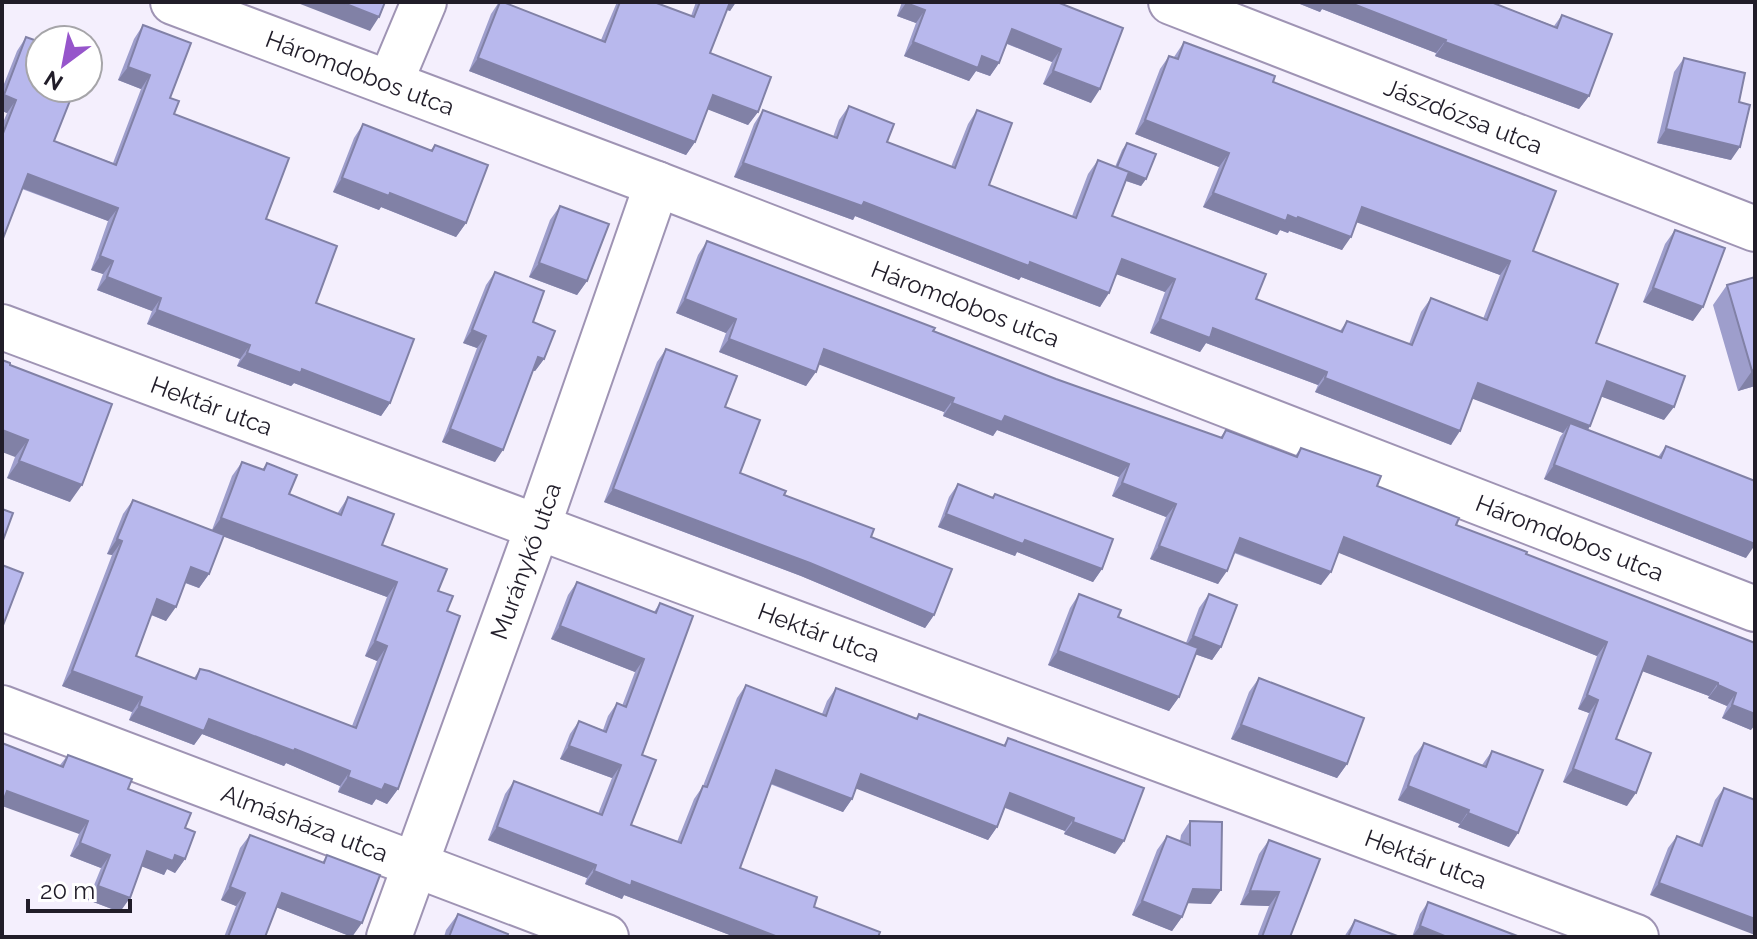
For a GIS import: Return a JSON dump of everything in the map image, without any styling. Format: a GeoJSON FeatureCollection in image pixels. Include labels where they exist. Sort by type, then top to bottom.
{"type":"FeatureCollection","features":[{"type":"Feature","properties":{"kind":"street","name":"Háromdobos utca"},"geometry":{"type":"LineString","coordinates":[[173,2],[657,184],[1755,609]]}},
{"type":"Feature","properties":{"kind":"street"},"geometry":{"type":"LineString","coordinates":[[390,83],[424,2]]}},
{"type":"Feature","properties":{"kind":"street","name":"Jászdózsa utca"},"geometry":{"type":"LineString","coordinates":[[1171,2],[1755,229]]}},
{"type":"Feature","properties":{"kind":"street","name":"Muránykő utca"},"geometry":{"type":"LineString","coordinates":[[389,937],[537,529],[657,184]]}},
{"type":"Feature","properties":{"kind":"street","name":"Hektár utca"},"geometry":{"type":"LineString","coordinates":[[2,327],[1636,937]]}},
{"type":"Feature","properties":{"kind":"street","name":"Almásháza utca"},"geometry":{"type":"LineString","coordinates":[[2,708],[606,937]]}},
{"type":"Feature","properties":{"kind":"building"},"geometry":{"type":"Polygon","coordinates":[[[341,2],[385,2],[379,17],[341,2]]]}},
{"type":"Feature","properties":{"kind":"building"},"geometry":{"type":"Polygon","coordinates":[[[500,2],[605,42],[620,2],[654,2],[694,17],[700,2],[730,2],[710,53],[771,77],[758,112],[713,95],[695,142],[478,58],[500,2]]]}},
{"type":"Feature","properties":{"kind":"building"},"geometry":{"type":"Polygon","coordinates":[[[907,2],[1057,2],[1123,28],[1100,89],[1053,71],[1061,49],[1012,29],[999,63],[982,56],[978,68],[913,42],[925,10],[907,2]]]}},
{"type":"Feature","properties":{"kind":"building"},"geometry":{"type":"Polygon","coordinates":[[[1348,2],[1491,2],[1557,28],[1562,15],[1612,34],[1589,96],[1348,2]]]}},
{"type":"Feature","properties":{"kind":"building"},"geometry":{"type":"Polygon","coordinates":[[[143,25],[191,43],[170,98],[179,101],[174,114],[289,158],[266,219],[337,246],[316,303],[414,339],[390,403],[302,369],[301,373],[247,353],[250,345],[157,310],[161,298],[107,277],[113,261],[100,256],[118,208],[28,174],[2,241],[2,136],[16,100],[4,95],[24,42],[24,104],[69,104],[54,141],[116,165],[150,75],[128,67],[143,25]]]}},
{"type":"Feature","properties":{"kind":"building"},"geometry":{"type":"Polygon","coordinates":[[[1184,42],[1275,76],[1273,82],[1556,191],[1533,251],[1618,284],[1596,343],[1685,376],[1674,407],[1607,381],[1590,426],[1478,383],[1460,431],[1325,378],[1327,372],[1213,328],[1210,338],[1160,319],[1175,279],[1122,259],[1109,293],[1030,262],[1029,266],[864,202],[862,206],[743,163],[763,110],[837,138],[849,106],[894,124],[887,142],[955,168],[977,110],[1012,123],[989,185],[1076,218],[1098,160],[1129,172],[1112,216],[1266,274],[1256,299],[1342,332],[1347,321],[1412,345],[1431,298],[1487,320],[1510,261],[1362,207],[1351,237],[1298,217],[1288,215],[1286,221],[1213,193],[1229,153],[1145,120],[1169,56],[1178,59],[1184,42]]]}},
{"type":"Feature","properties":{"kind":"building"},"geometry":{"type":"Polygon","coordinates":[[[1684,58],[1745,73],[1739,102],[1750,105],[1740,147],[1666,129],[1684,58]]]}},
{"type":"Feature","properties":{"kind":"building"},"geometry":{"type":"Polygon","coordinates":[[[363,124],[432,151],[435,145],[488,165],[466,223],[342,178],[363,124]]]}},
{"type":"Feature","properties":{"kind":"building"},"geometry":{"type":"Polygon","coordinates":[[[1127,143],[1156,154],[1146,179],[1117,167],[1127,143]]]}},
{"type":"Feature","properties":{"kind":"building"},"geometry":{"type":"Polygon","coordinates":[[[560,206],[609,224],[587,281],[539,263],[560,206]]]}},
{"type":"Feature","properties":{"kind":"building"},"geometry":{"type":"Polygon","coordinates":[[[1675,230],[1725,248],[1703,307],[1653,288],[1675,230]]]}},
{"type":"Feature","properties":{"kind":"building"},"geometry":{"type":"Polygon","coordinates":[[[707,241],[935,328],[933,331],[1056,379],[1222,438],[1226,430],[1297,457],[1301,448],[1381,476],[1377,486],[1459,518],[1456,525],[1755,643],[1755,714],[1732,705],[1736,693],[1718,683],[1648,656],[1616,739],[1651,753],[1636,793],[1573,769],[1598,700],[1587,695],[1607,642],[1344,537],[1331,572],[1240,538],[1227,571],[1159,546],[1176,504],[1122,483],[1129,464],[1005,416],[1002,422],[952,403],[954,398],[824,349],[816,372],[729,339],[736,319],[685,299],[707,241]]]}},
{"type":"Feature","properties":{"kind":"building"},"geometry":{"type":"Polygon","coordinates":[[[495,272],[544,291],[533,322],[555,331],[544,359],[538,357],[503,450],[450,429],[486,336],[472,330],[495,272]]]}},
{"type":"Feature","properties":{"kind":"building"},"geometry":{"type":"Polygon","coordinates":[[[1755,277],[1755,370],[1752,371],[1727,285],[1755,277]]]}},
{"type":"Feature","properties":{"kind":"building"},"geometry":{"type":"Polygon","coordinates":[[[666,349],[737,376],[725,407],[760,420],[740,473],[786,491],[784,495],[874,529],[871,537],[952,569],[934,615],[810,563],[613,489],[666,349]]]}},
{"type":"Feature","properties":{"kind":"building"},"geometry":{"type":"Polygon","coordinates":[[[2,360],[112,404],[82,485],[19,461],[28,440],[2,430],[2,360]]]}},
{"type":"Feature","properties":{"kind":"building"},"geometry":{"type":"Polygon","coordinates":[[[1570,423],[1661,458],[1666,446],[1755,481],[1755,544],[1554,465],[1570,423]]]}},
{"type":"Feature","properties":{"kind":"building"},"geometry":{"type":"Polygon","coordinates":[[[242,462],[264,470],[267,463],[297,475],[289,494],[341,515],[348,497],[394,514],[382,545],[447,569],[438,591],[453,596],[447,611],[460,616],[398,789],[385,784],[382,790],[348,777],[350,771],[209,719],[204,731],[139,706],[142,697],[72,671],[122,541],[117,539],[133,500],[224,535],[209,574],[191,567],[176,607],[157,599],[136,656],[196,679],[200,669],[209,671],[356,728],[387,646],[375,641],[397,582],[221,518],[242,462]]]}},
{"type":"Feature","properties":{"kind":"building"},"geometry":{"type":"Polygon","coordinates":[[[958,484],[993,498],[995,494],[1113,539],[1102,569],[1025,540],[1023,544],[946,514],[958,484]]]}},
{"type":"Feature","properties":{"kind":"building"},"geometry":{"type":"Polygon","coordinates":[[[2,509],[13,513],[2,543],[2,509]]]}},
{"type":"Feature","properties":{"kind":"building"},"geometry":{"type":"Polygon","coordinates":[[[2,565],[23,573],[2,628],[2,565]]]}},
{"type":"Feature","properties":{"kind":"building"},"geometry":{"type":"Polygon","coordinates":[[[577,582],[656,613],[660,603],[693,616],[642,755],[656,760],[631,825],[681,843],[703,786],[707,787],[746,685],[826,716],[836,688],[917,719],[919,714],[1005,746],[1008,738],[1144,788],[1124,841],[1010,793],[997,827],[861,774],[852,799],[776,770],[740,868],[817,897],[814,907],[880,932],[878,937],[778,937],[632,881],[631,886],[594,871],[596,865],[497,827],[514,781],[602,815],[621,765],[569,746],[579,721],[606,732],[617,703],[626,707],[644,659],[560,626],[577,582]]]}},
{"type":"Feature","properties":{"kind":"building"},"geometry":{"type":"Polygon","coordinates":[[[1079,594],[1121,610],[1118,617],[1198,648],[1179,697],[1058,651],[1079,594]]]}},
{"type":"Feature","properties":{"kind":"building"},"geometry":{"type":"Polygon","coordinates":[[[1209,594],[1237,605],[1221,647],[1193,636],[1209,594]]]}},
{"type":"Feature","properties":{"kind":"building"},"geometry":{"type":"Polygon","coordinates":[[[1259,678],[1364,718],[1347,764],[1241,725],[1259,678]]]}},
{"type":"Feature","properties":{"kind":"building"},"geometry":{"type":"Polygon","coordinates":[[[2,743],[63,767],[68,755],[132,779],[128,789],[191,813],[185,828],[195,832],[185,859],[175,855],[173,861],[147,851],[130,898],[98,886],[110,855],[80,843],[88,821],[7,791],[2,804],[2,743]]]}},
{"type":"Feature","properties":{"kind":"building"},"geometry":{"type":"Polygon","coordinates":[[[1424,743],[1486,767],[1492,751],[1543,770],[1518,833],[1408,786],[1424,743]]]}},
{"type":"Feature","properties":{"kind":"building"},"geometry":{"type":"Polygon","coordinates":[[[1724,788],[1755,800],[1755,919],[1659,883],[1677,836],[1702,846],[1724,788]]]}},
{"type":"Feature","properties":{"kind":"building"},"geometry":{"type":"Polygon","coordinates":[[[1190,821],[1222,822],[1221,890],[1193,889],[1182,917],[1142,901],[1167,836],[1190,845],[1190,821]]]}},
{"type":"Feature","properties":{"kind":"building"},"geometry":{"type":"Polygon","coordinates":[[[250,835],[324,863],[327,855],[380,875],[362,923],[282,893],[265,937],[228,937],[245,893],[230,887],[250,835]]]}},
{"type":"Feature","properties":{"kind":"building"},"geometry":{"type":"Polygon","coordinates":[[[1269,840],[1320,859],[1290,937],[1262,937],[1279,892],[1250,891],[1269,840]]]}},
{"type":"Feature","properties":{"kind":"building"},"geometry":{"type":"Polygon","coordinates":[[[1428,902],[1520,937],[1447,937],[1420,926],[1428,902]]]}},
{"type":"Feature","properties":{"kind":"building"},"geometry":{"type":"Polygon","coordinates":[[[458,914],[508,934],[507,937],[449,937],[458,914]]]}},
{"type":"Feature","properties":{"kind":"building"},"geometry":{"type":"Polygon","coordinates":[[[1355,920],[1400,937],[1348,937],[1355,920]]]}}]}
